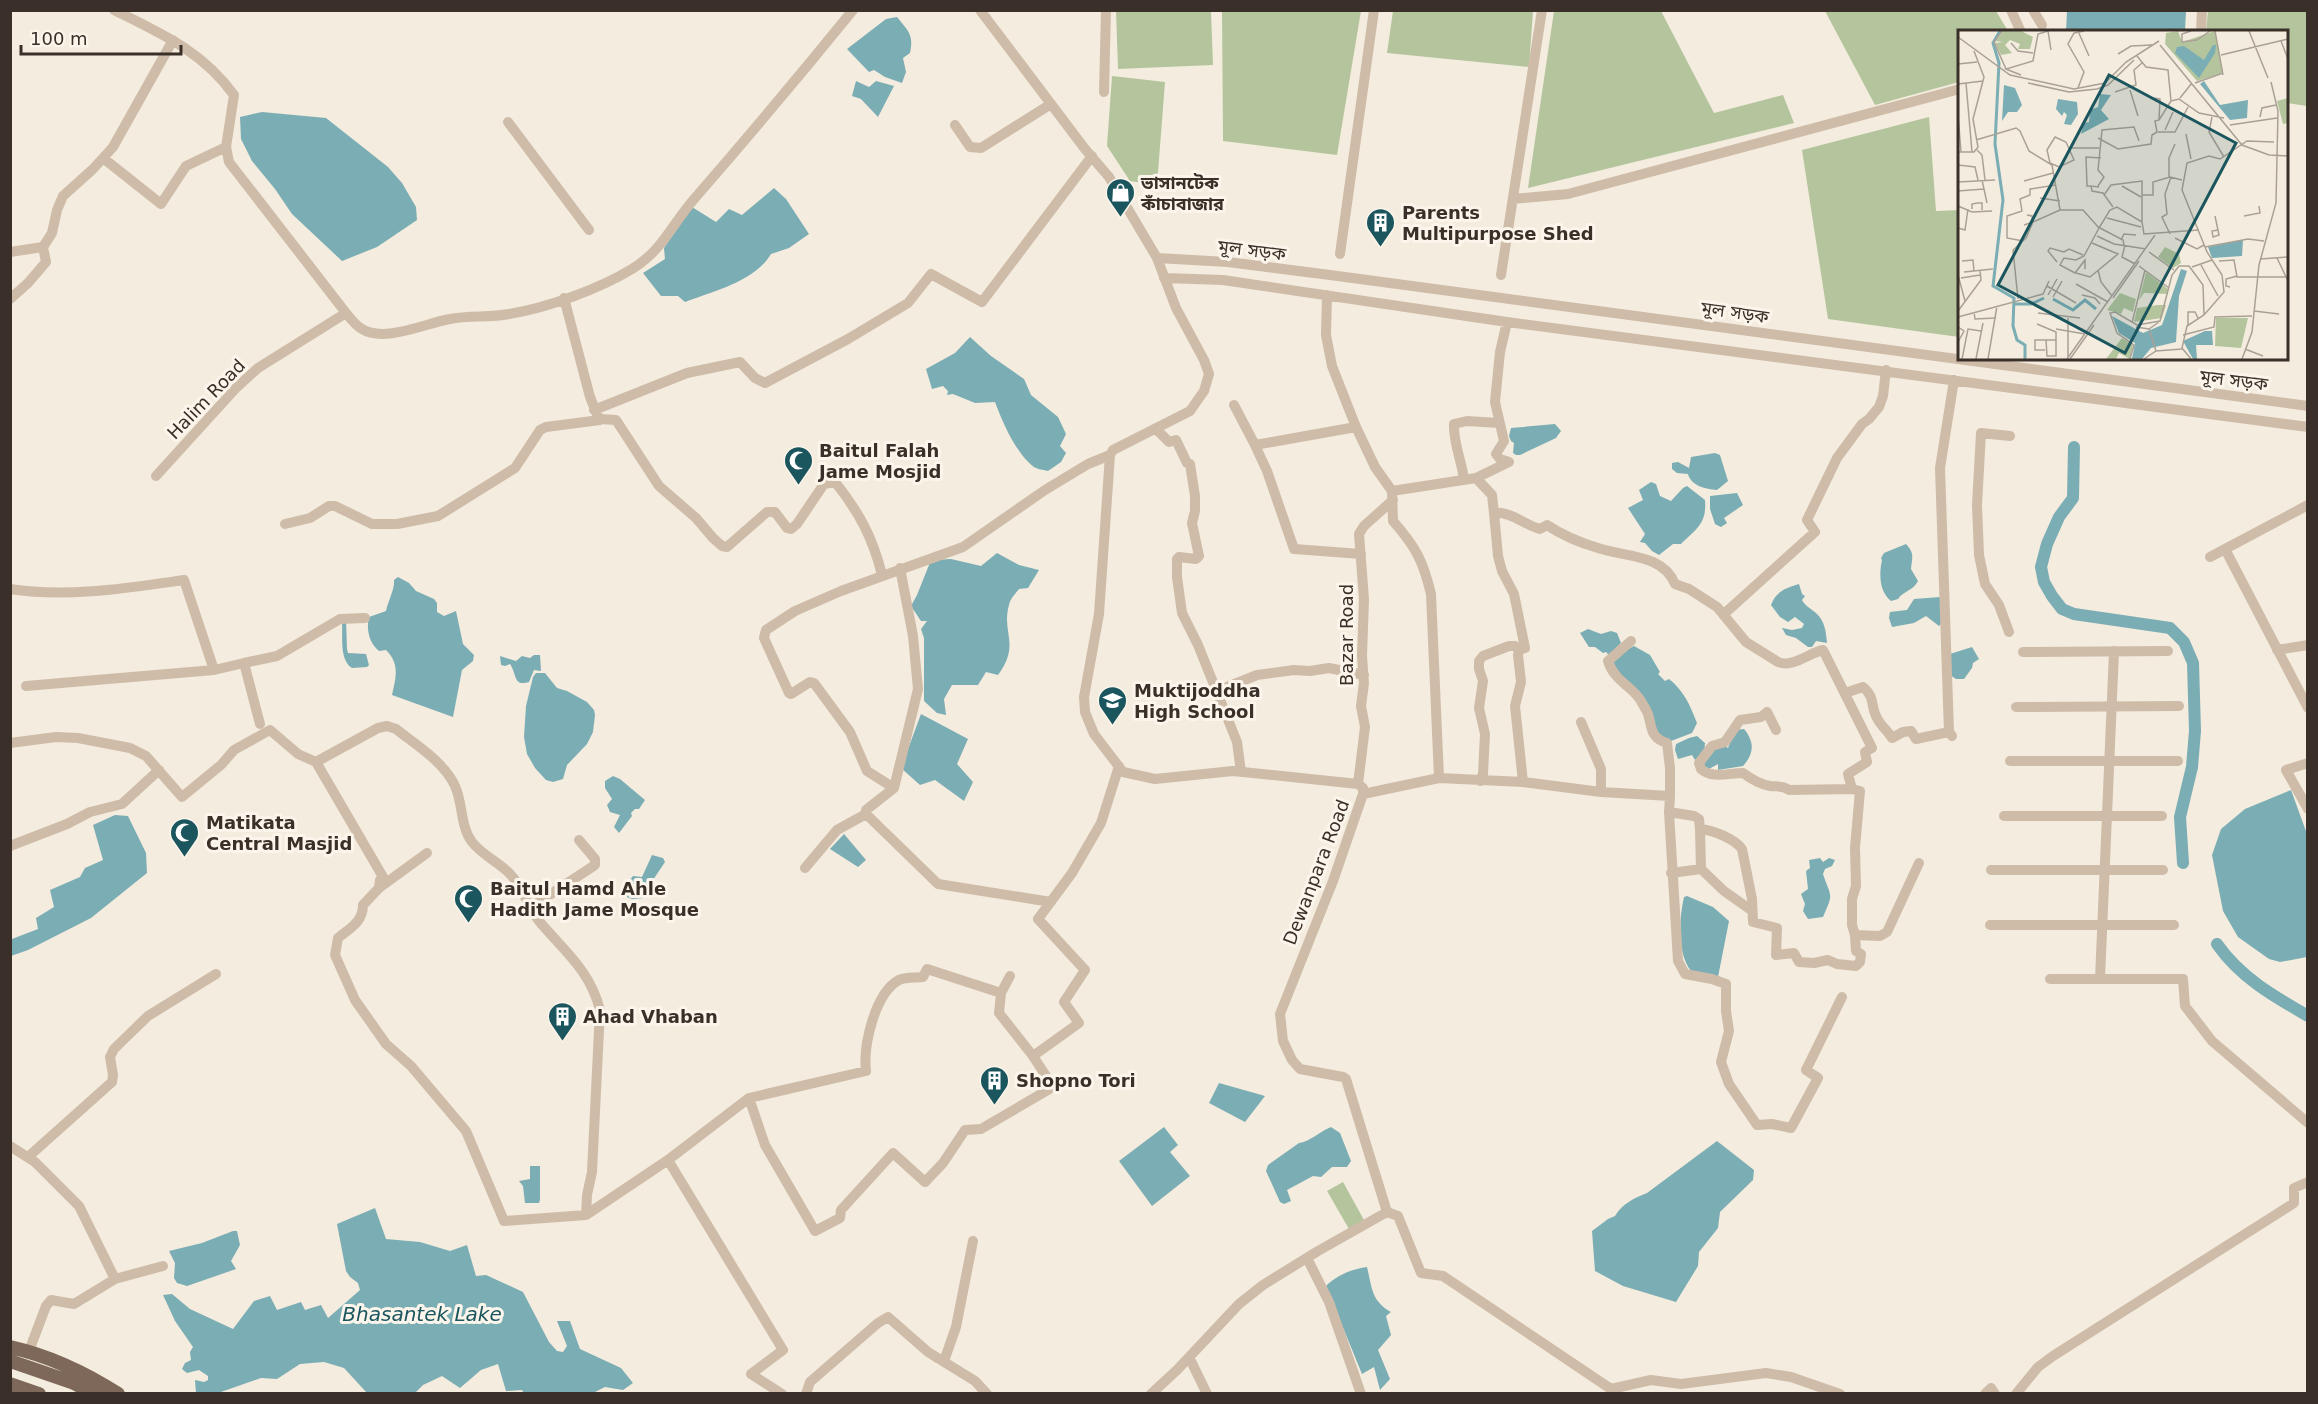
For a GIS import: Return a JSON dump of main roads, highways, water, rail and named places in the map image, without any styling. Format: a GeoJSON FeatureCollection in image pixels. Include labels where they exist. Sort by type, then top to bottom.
{"type":"FeatureCollection","features":[{"type":"Feature","properties":{"kind":"main road"},"geometry":{"type":"LineString","coordinates":[[10,1347],[29,1351],[84,1372],[118,1394]]}},
{"type":"Feature","properties":{"kind":"main road"},"geometry":{"type":"LineString","coordinates":[[10,1361],[74,1383],[95,1394]]}},
{"type":"Feature","properties":{"kind":"main road"},"geometry":{"type":"LineString","coordinates":[[10,1384],[39,1394]]}},
{"type":"Feature","properties":{"kind":"water"},"geometry":{"type":"Polygon","coordinates":[[[2067,11],[2186,11],[2185,30],[2066,30],[2067,11]]]}},
{"type":"Feature","properties":{"kind":"water"},"geometry":{"type":"Polygon","coordinates":[[[897,17],[909,33],[911,41],[910,53],[903,58],[906,72],[902,83],[874,70],[869,72],[847,49],[886,19],[897,17]]]}},
{"type":"Feature","properties":{"kind":"water"},"geometry":{"type":"Polygon","coordinates":[[[856,81],[869,87],[876,81],[894,86],[878,117],[861,99],[852,96],[856,81]]]}},
{"type":"Feature","properties":{"kind":"water"},"geometry":{"type":"Polygon","coordinates":[[[262,112],[326,118],[388,167],[402,183],[416,207],[417,220],[377,247],[342,261],[292,214],[252,161],[241,139],[240,117],[262,112]]]}},
{"type":"Feature","properties":{"kind":"water"},"geometry":{"type":"Polygon","coordinates":[[[774,188],[786,199],[809,234],[789,248],[771,254],[764,264],[744,279],[685,302],[678,296],[661,296],[643,273],[665,259],[664,248],[692,207],[716,222],[729,209],[742,215],[774,188]]]}},
{"type":"Feature","properties":{"kind":"water"},"geometry":{"type":"Polygon","coordinates":[[[970,337],[991,356],[1024,379],[1031,395],[1058,417],[1066,434],[1060,446],[1066,453],[1061,462],[1048,471],[1034,467],[1021,454],[995,402],[975,403],[953,394],[947,395],[948,391],[943,386],[932,389],[926,369],[955,353],[970,337]]]}},
{"type":"Feature","properties":{"kind":"water"},"geometry":{"type":"Polygon","coordinates":[[[1555,424],[1561,431],[1556,438],[1520,455],[1513,453],[1514,443],[1509,436],[1511,428],[1555,424]]]}},
{"type":"Feature","properties":{"kind":"water"},"geometry":{"type":"Polygon","coordinates":[[[1715,453],[1720,455],[1728,481],[1717,490],[1700,486],[1692,481],[1688,474],[1677,473],[1672,469],[1672,463],[1678,462],[1689,468],[1691,457],[1715,453]]]}},
{"type":"Feature","properties":{"kind":"water"},"geometry":{"type":"Polygon","coordinates":[[[1651,482],[1656,484],[1660,496],[1671,501],[1687,486],[1705,500],[1704,515],[1696,530],[1681,544],[1673,544],[1659,555],[1645,543],[1640,542],[1645,534],[1628,508],[1643,500],[1639,490],[1651,482]]]}},
{"type":"Feature","properties":{"kind":"water"},"geometry":{"type":"Polygon","coordinates":[[[1737,493],[1743,505],[1724,518],[1727,523],[1721,527],[1715,524],[1710,509],[1710,496],[1737,493]]]}},
{"type":"Feature","properties":{"kind":"water"},"geometry":{"type":"Polygon","coordinates":[[[1906,544],[1912,553],[1911,569],[1918,581],[1898,599],[1891,601],[1882,587],[1881,558],[1884,553],[1906,544]]]}},
{"type":"Feature","properties":{"kind":"water"},"geometry":{"type":"Polygon","coordinates":[[[997,553],[1019,565],[1039,570],[1028,588],[1019,589],[1010,603],[1007,615],[1009,647],[1005,664],[998,675],[986,672],[978,685],[952,685],[944,699],[946,715],[937,713],[924,701],[924,638],[921,629],[927,621],[921,621],[911,606],[931,560],[951,559],[981,566],[997,553]]]}},
{"type":"Feature","properties":{"kind":"water"},"geometry":{"type":"Polygon","coordinates":[[[398,577],[409,583],[416,591],[434,599],[437,603],[437,612],[444,616],[456,611],[463,644],[474,655],[473,661],[462,670],[453,717],[392,695],[396,677],[393,660],[386,650],[379,651],[376,648],[369,636],[368,626],[369,617],[386,611],[394,580],[398,577]]]}},
{"type":"Feature","properties":{"kind":"water"},"geometry":{"type":"Polygon","coordinates":[[[1799,584],[1805,596],[1802,600],[1822,620],[1827,643],[1816,641],[1812,647],[1808,647],[1796,638],[1786,635],[1782,628],[1792,630],[1802,628],[1804,624],[1795,617],[1788,622],[1780,617],[1771,605],[1782,591],[1799,584]]]}},
{"type":"Feature","properties":{"kind":"water"},"geometry":{"type":"Polygon","coordinates":[[[1940,597],[1943,621],[1939,626],[1926,616],[1914,623],[1892,627],[1890,612],[1907,610],[1914,599],[1940,597]]]}},
{"type":"Feature","properties":{"kind":"water"},"geometry":{"type":"Polygon","coordinates":[[[346,620],[348,653],[366,654],[369,665],[367,667],[352,668],[345,659],[342,647],[342,622],[346,620]]]}},
{"type":"Feature","properties":{"kind":"water"},"geometry":{"type":"Polygon","coordinates":[[[1588,629],[1601,634],[1611,631],[1617,633],[1621,643],[1609,655],[1606,652],[1603,653],[1595,647],[1589,647],[1580,633],[1588,629]]]}},
{"type":"Feature","properties":{"kind":"water"},"geometry":{"type":"Polygon","coordinates":[[[1634,646],[1650,655],[1660,672],[1658,674],[1665,681],[1669,679],[1683,693],[1697,723],[1692,733],[1671,741],[1661,739],[1614,666],[1614,656],[1634,646]]]}},
{"type":"Feature","properties":{"kind":"water"},"geometry":{"type":"Polygon","coordinates":[[[1972,647],[1979,659],[1973,663],[1964,679],[1956,679],[1950,675],[1950,654],[1972,647]]]}},
{"type":"Feature","properties":{"kind":"water"},"geometry":{"type":"Polygon","coordinates":[[[540,655],[541,671],[534,670],[529,682],[520,683],[510,664],[501,665],[500,656],[516,661],[522,656],[530,658],[540,655]]]}},
{"type":"Feature","properties":{"kind":"water"},"geometry":{"type":"Polygon","coordinates":[[[536,673],[545,673],[557,688],[587,702],[595,715],[593,732],[587,744],[567,765],[563,779],[553,782],[546,780],[535,768],[527,754],[524,737],[526,706],[536,673]]]}},
{"type":"Feature","properties":{"kind":"water"},"geometry":{"type":"Polygon","coordinates":[[[921,714],[968,739],[957,764],[973,782],[964,801],[935,780],[920,785],[901,768],[921,714]]]}},
{"type":"Feature","properties":{"kind":"water"},"geometry":{"type":"Polygon","coordinates":[[[1744,729],[1752,748],[1743,766],[1718,770],[1718,764],[1709,769],[1703,765],[1709,751],[1725,746],[1728,748],[1735,730],[1744,729]]]}},
{"type":"Feature","properties":{"kind":"water"},"geometry":{"type":"Polygon","coordinates":[[[1697,736],[1705,743],[1704,756],[1695,760],[1692,755],[1678,759],[1676,744],[1697,736]]]}},
{"type":"Feature","properties":{"kind":"water"},"geometry":{"type":"Polygon","coordinates":[[[613,776],[645,800],[639,809],[631,813],[632,816],[619,833],[614,827],[620,815],[610,812],[607,805],[612,799],[605,788],[605,781],[613,776]]]}},
{"type":"Feature","properties":{"kind":"water"},"geometry":{"type":"Polygon","coordinates":[[[2291,790],[2307,834],[2307,957],[2280,962],[2269,959],[2238,937],[2223,911],[2212,855],[2221,829],[2245,809],[2291,790]]]}},
{"type":"Feature","properties":{"kind":"water"},"geometry":{"type":"Polygon","coordinates":[[[115,815],[128,816],[146,853],[147,873],[91,918],[28,950],[11,956],[11,936],[12,939],[38,929],[36,918],[54,907],[50,890],[80,877],[85,868],[103,860],[93,825],[115,815]]]}},
{"type":"Feature","properties":{"kind":"water"},"geometry":{"type":"Polygon","coordinates":[[[844,834],[866,860],[858,867],[830,849],[844,834]]]}},
{"type":"Feature","properties":{"kind":"water"},"geometry":{"type":"Polygon","coordinates":[[[652,855],[663,858],[665,862],[651,883],[653,887],[664,888],[663,896],[649,891],[644,898],[632,899],[619,894],[633,876],[642,877],[652,855]]]}},
{"type":"Feature","properties":{"kind":"water"},"geometry":{"type":"Polygon","coordinates":[[[1820,858],[1823,862],[1829,858],[1835,860],[1823,874],[1830,899],[1823,917],[1808,919],[1803,911],[1805,904],[1801,894],[1808,889],[1806,871],[1810,868],[1809,860],[1820,858]]]}},
{"type":"Feature","properties":{"kind":"water"},"geometry":{"type":"Polygon","coordinates":[[[1687,896],[1713,907],[1729,921],[1718,977],[1691,971],[1686,964],[1681,945],[1680,925],[1684,897],[1687,896]]]}},
{"type":"Feature","properties":{"kind":"water"},"geometry":{"type":"Polygon","coordinates":[[[1219,1083],[1265,1096],[1245,1122],[1209,1103],[1219,1083]]]}},
{"type":"Feature","properties":{"kind":"water"},"geometry":{"type":"Polygon","coordinates":[[[1164,1127],[1178,1145],[1170,1152],[1190,1176],[1152,1206],[1119,1161],[1164,1127]]]}},
{"type":"Feature","properties":{"kind":"water"},"geometry":{"type":"Polygon","coordinates":[[[1331,1127],[1340,1133],[1351,1161],[1347,1167],[1332,1167],[1321,1177],[1313,1176],[1287,1190],[1291,1201],[1284,1204],[1280,1202],[1266,1171],[1268,1165],[1299,1143],[1331,1127]]]}},
{"type":"Feature","properties":{"kind":"water"},"geometry":{"type":"Polygon","coordinates":[[[1717,1141],[1754,1170],[1753,1180],[1720,1212],[1718,1228],[1699,1252],[1698,1266],[1676,1302],[1623,1286],[1595,1271],[1592,1231],[1615,1216],[1629,1202],[1647,1193],[1717,1141]]]}},
{"type":"Feature","properties":{"kind":"water"},"geometry":{"type":"Polygon","coordinates":[[[530,1166],[540,1166],[539,1203],[525,1203],[523,1186],[519,1181],[530,1179],[530,1166]]]}},
{"type":"Feature","properties":{"kind":"water","name":"Bhasantek Lake"},"geometry":{"type":"Polygon","coordinates":[[[375,1208],[386,1239],[420,1242],[450,1251],[467,1245],[476,1276],[486,1275],[523,1292],[549,1342],[557,1351],[563,1352],[567,1346],[557,1321],[570,1321],[580,1349],[621,1368],[633,1383],[623,1390],[605,1387],[595,1392],[524,1394],[522,1390],[506,1391],[498,1364],[481,1370],[460,1388],[442,1376],[423,1385],[415,1393],[367,1393],[344,1368],[324,1362],[300,1364],[277,1379],[261,1378],[218,1393],[196,1393],[195,1380],[204,1382],[208,1380],[208,1376],[199,1370],[187,1373],[182,1369],[185,1363],[191,1360],[190,1352],[193,1347],[175,1321],[163,1295],[172,1294],[190,1309],[233,1329],[254,1301],[270,1296],[277,1310],[301,1302],[305,1310],[321,1305],[328,1318],[360,1290],[358,1283],[346,1271],[337,1224],[375,1208]]]}},
{"type":"Feature","properties":{"kind":"water"},"geometry":{"type":"Polygon","coordinates":[[[237,1231],[240,1245],[231,1261],[236,1269],[187,1286],[177,1283],[174,1278],[175,1263],[169,1251],[202,1243],[237,1231]]]}},
{"type":"Feature","properties":{"kind":"water"},"geometry":{"type":"Polygon","coordinates":[[[1367,1267],[1376,1298],[1384,1308],[1391,1312],[1386,1316],[1391,1335],[1378,1350],[1390,1379],[1380,1390],[1374,1367],[1362,1374],[1326,1286],[1345,1273],[1367,1267]]]}},
{"type":"Feature","properties":{"kind":"waterway"},"geometry":{"type":"LineString","coordinates":[[2074,447],[2073,498],[2059,517],[2047,544],[2041,567],[2044,582],[2062,609],[2074,614],[2170,628],[2184,642],[2193,663],[2195,731],[2192,767],[2180,817],[2183,863]]}},
{"type":"Feature","properties":{"kind":"waterway"},"geometry":{"type":"LineString","coordinates":[[2217,944],[2247,976],[2308,1016]]}},
{"type":"Feature","properties":{"kind":"place","name":"ভাসানটেক কাঁচাবাজার"},"geometry":{"type":"Point","coordinates":[1120,218]}},
{"type":"Feature","properties":{"kind":"place","name":"Parents Multipurpose Shed"},"geometry":{"type":"Point","coordinates":[1381,248]}},
{"type":"Feature","properties":{"kind":"place","name":"Baitul Falah Jame Mosjid"},"geometry":{"type":"Point","coordinates":[798,486]}},
{"type":"Feature","properties":{"kind":"place","name":"Muktijoddha High School"},"geometry":{"type":"Point","coordinates":[1113,726]}},
{"type":"Feature","properties":{"kind":"place","name":"Matikata Central Masjid"},"geometry":{"type":"Point","coordinates":[185,858]}},
{"type":"Feature","properties":{"kind":"place","name":"Baitul Hamd Ahle Hadith Jame Mosque"},"geometry":{"type":"Point","coordinates":[469,924]}},
{"type":"Feature","properties":{"kind":"place","name":"Ahad Vhaban"},"geometry":{"type":"Point","coordinates":[562,1042]}},
{"type":"Feature","properties":{"kind":"place","name":"Shopno Tori"},"geometry":{"type":"Point","coordinates":[995,1106]}}]}
